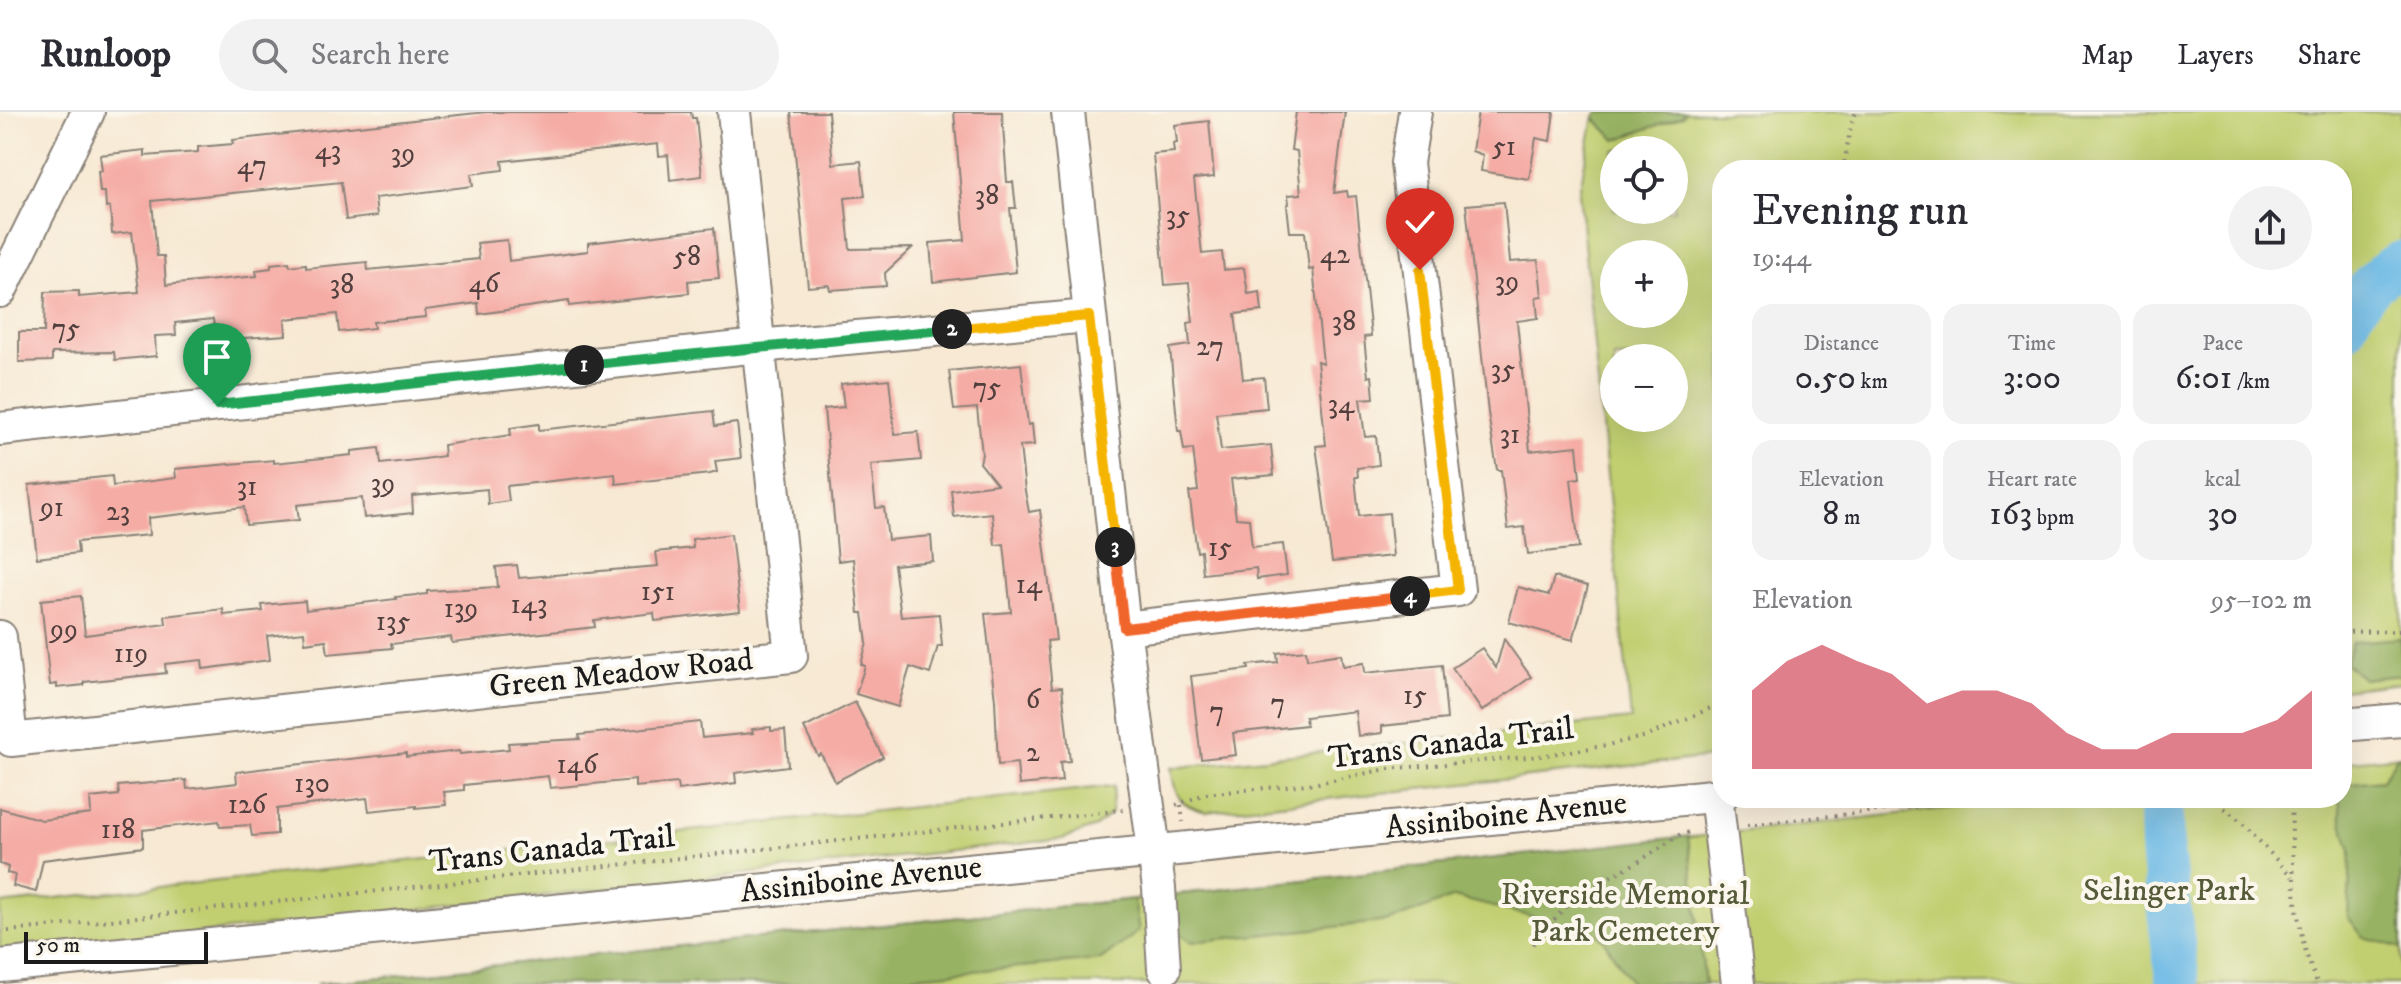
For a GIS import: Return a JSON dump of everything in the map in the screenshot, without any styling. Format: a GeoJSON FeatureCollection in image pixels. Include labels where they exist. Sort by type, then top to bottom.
{"type":"FeatureCollection","features":[{"type":"Feature","properties":{"kind":"street"},"geometry":{"type":"LineString","coordinates":[[0,291],[88,112]]}},
{"type":"Feature","properties":{"kind":"street","name":"Green Meadow Road"},"geometry":{"type":"LineString","coordinates":[[0,637],[11,740],[791,656],[734,112]]}},
{"type":"Feature","properties":{"kind":"street"},"geometry":{"type":"LineString","coordinates":[[1068,112],[1124,628],[1154,851],[1164,969]]}},
{"type":"Feature","properties":{"kind":"street"},"geometry":{"type":"LineString","coordinates":[[1124,628],[1458,590],[1407,163],[1415,112]]}},
{"type":"Feature","properties":{"kind":"street"},"geometry":{"type":"LineString","coordinates":[[0,429],[758,346],[1089,316]]}},
{"type":"Feature","properties":{"kind":"street"},"geometry":{"type":"LineString","coordinates":[[2352,724],[2401,720]]}},
{"type":"Feature","properties":{"kind":"street","name":"Assiniboine Avenue"},"geometry":{"type":"LineString","coordinates":[[0,966],[1712,796]]}},
{"type":"Feature","properties":{"kind":"street"},"geometry":{"type":"LineString","coordinates":[[1720,808],[1738,984]]}},
{"type":"Feature","properties":{"kind":"path"},"geometry":{"type":"LineString","coordinates":[[1845,160],[1856,112]]}},
{"type":"Feature","properties":{"kind":"path"},"geometry":{"type":"LineString","coordinates":[[2352,632],[2401,631]]}},
{"type":"Feature","properties":{"kind":"path","name":"Trans Canada Trail"},"geometry":{"type":"LineString","coordinates":[[1181,805],[1205,794],[1318,783],[1387,769],[1540,756],[1603,746],[1647,736],[1712,707]]}},
{"type":"Feature","properties":{"kind":"path"},"geometry":{"type":"LineString","coordinates":[[1533,944],[1576,895],[1681,834],[1905,808]]}},
{"type":"Feature","properties":{"kind":"path"},"geometry":{"type":"LineString","coordinates":[[2224,808],[2244,824],[2293,878]]}},
{"type":"Feature","properties":{"kind":"path"},"geometry":{"type":"LineString","coordinates":[[2291,808],[2293,878],[2302,932],[2318,984]]}},
{"type":"Feature","properties":{"kind":"path","name":"Trans Canada Trail"},"geometry":{"type":"LineString","coordinates":[[0,932],[1109,812]]}},
{"type":"Feature","properties":{"kind":"green space"},"geometry":{"type":"Polygon","coordinates":[[[1598,112],[2401,112],[2401,683],[2352,689],[2352,160],[1712,160],[1712,757],[1206,812],[1189,806],[1180,798],[1171,768],[1631,719],[1603,432],[1688,432],[1688,344],[1600,344],[1600,405],[1579,192],[1594,118],[1598,112]]]}},
{"type":"Feature","properties":{"kind":"green space"},"geometry":{"type":"Polygon","coordinates":[[[1598,112],[1685,112],[1683,116],[1627,136],[1612,136],[1594,118],[1598,112]]]}},
{"type":"Feature","properties":{"kind":"green space"},"geometry":{"type":"Polygon","coordinates":[[[2401,638],[2401,675],[2363,679],[2352,669],[2352,642],[2401,638]]]}},
{"type":"Feature","properties":{"kind":"green space"},"geometry":{"type":"Polygon","coordinates":[[[2401,756],[2401,984],[317,984],[1172,895],[1952,808],[2352,808],[2352,761],[2401,756]]]}},
{"type":"Feature","properties":{"kind":"green space"},"geometry":{"type":"Polygon","coordinates":[[[2401,756],[2401,948],[2363,937],[2348,917],[2351,850],[2340,808],[2352,808],[2352,783],[2382,780],[2401,756]]]}},
{"type":"Feature","properties":{"kind":"green space"},"geometry":{"type":"Polygon","coordinates":[[[1114,786],[1111,813],[1096,827],[1062,839],[0,955],[0,904],[1114,786]]]}},
{"type":"Feature","properties":{"kind":"green space","name":"Riverside Memorial Park Cemetery"},"geometry":{"type":"Polygon","coordinates":[[[1688,836],[1705,984],[1632,984],[1603,939],[1592,932],[1454,897],[1390,921],[1191,942],[1176,931],[1172,895],[1688,836]]]}},
{"type":"Feature","properties":{"kind":"green space"},"geometry":{"type":"Polygon","coordinates":[[[1134,899],[1139,931],[1101,960],[891,978],[888,984],[315,984],[1134,899]]]}},
{"type":"Feature","properties":{"kind":"building"},"geometry":{"type":"Polygon","coordinates":[[[486,112],[691,112],[692,118],[696,118],[702,176],[670,180],[668,155],[659,156],[658,144],[502,161],[503,170],[471,174],[473,186],[375,198],[377,216],[346,220],[341,182],[152,201],[157,256],[164,256],[166,285],[257,276],[256,270],[289,262],[290,266],[306,264],[306,268],[367,262],[368,270],[479,259],[477,243],[507,240],[509,261],[588,251],[588,243],[714,228],[719,278],[688,281],[689,293],[569,306],[569,301],[479,314],[478,303],[425,310],[426,317],[373,322],[374,328],[339,332],[337,314],[285,319],[286,335],[216,340],[213,319],[175,323],[176,335],[155,336],[156,356],[115,360],[114,352],[52,353],[52,361],[19,362],[19,332],[44,332],[45,292],[79,291],[79,297],[139,292],[132,232],[112,234],[110,207],[106,208],[105,192],[100,192],[100,155],[145,150],[145,156],[198,152],[198,147],[233,144],[232,140],[486,112]]]}},
{"type":"Feature","properties":{"kind":"building"},"geometry":{"type":"Polygon","coordinates":[[[791,112],[828,112],[833,164],[861,161],[865,196],[845,198],[850,249],[912,248],[885,273],[886,286],[830,290],[829,285],[808,287],[791,112]]]}},
{"type":"Feature","properties":{"kind":"building"},"geometry":{"type":"Polygon","coordinates":[[[954,112],[1002,112],[1007,182],[1013,182],[1016,208],[1010,208],[1016,272],[933,282],[930,243],[965,240],[954,112]]]}},
{"type":"Feature","properties":{"kind":"building"},"geometry":{"type":"Polygon","coordinates":[[[1296,112],[1345,112],[1334,193],[1347,191],[1348,197],[1356,196],[1371,336],[1364,337],[1368,377],[1372,376],[1374,398],[1360,399],[1365,437],[1376,436],[1379,465],[1357,468],[1359,516],[1389,513],[1393,556],[1332,562],[1316,446],[1326,445],[1317,361],[1323,363],[1313,269],[1309,270],[1305,232],[1290,232],[1287,205],[1288,195],[1301,194],[1297,151],[1291,150],[1296,112]]]}},
{"type":"Feature","properties":{"kind":"building"},"geometry":{"type":"Polygon","coordinates":[[[1478,112],[1554,112],[1550,141],[1536,138],[1529,179],[1481,171],[1483,155],[1472,151],[1478,112]]]}},
{"type":"Feature","properties":{"kind":"building"},"geometry":{"type":"Polygon","coordinates":[[[1209,121],[1214,177],[1194,179],[1202,254],[1222,252],[1224,270],[1244,268],[1248,294],[1260,292],[1262,311],[1235,314],[1243,379],[1264,377],[1267,408],[1216,413],[1221,450],[1271,445],[1274,475],[1231,479],[1236,518],[1249,519],[1252,547],[1283,544],[1287,575],[1257,579],[1256,568],[1203,574],[1201,551],[1197,552],[1189,492],[1198,491],[1193,449],[1184,450],[1181,431],[1178,431],[1170,348],[1190,345],[1188,323],[1193,322],[1189,283],[1165,285],[1153,154],[1174,152],[1173,144],[1177,143],[1175,125],[1209,121]]]}},
{"type":"Feature","properties":{"kind":"building"},"geometry":{"type":"Polygon","coordinates":[[[1504,202],[1510,262],[1538,260],[1542,296],[1536,297],[1538,318],[1517,321],[1530,451],[1577,446],[1580,478],[1571,479],[1579,548],[1528,554],[1524,527],[1508,529],[1501,470],[1497,470],[1488,413],[1466,205],[1504,202]]]}},
{"type":"Feature","properties":{"kind":"building"},"geometry":{"type":"Polygon","coordinates":[[[1021,364],[1028,425],[1032,424],[1034,445],[1020,446],[1025,491],[1029,512],[1040,510],[1056,640],[1047,641],[1052,688],[1062,687],[1070,761],[1060,762],[1062,781],[1019,785],[1017,763],[998,765],[995,700],[985,614],[1011,612],[1004,544],[995,545],[992,513],[954,517],[951,490],[997,484],[980,463],[982,454],[977,408],[954,410],[949,371],[1021,364]]]}},
{"type":"Feature","properties":{"kind":"building"},"geometry":{"type":"Polygon","coordinates":[[[889,379],[895,434],[918,432],[921,460],[871,465],[876,508],[884,507],[888,540],[931,536],[933,561],[894,565],[901,617],[939,614],[942,646],[938,646],[930,674],[910,667],[898,707],[856,694],[865,666],[861,664],[867,643],[863,613],[859,613],[853,559],[838,561],[824,409],[844,407],[841,384],[889,379]]]}},
{"type":"Feature","properties":{"kind":"building"},"geometry":{"type":"Polygon","coordinates":[[[713,411],[715,426],[737,423],[741,458],[715,461],[717,472],[710,474],[616,484],[615,474],[507,486],[509,501],[488,504],[487,489],[412,496],[413,513],[364,518],[362,498],[297,505],[299,520],[246,525],[244,507],[148,518],[149,535],[77,542],[78,553],[37,558],[29,485],[112,476],[113,486],[176,478],[175,469],[352,455],[352,451],[379,448],[381,464],[444,456],[443,445],[511,435],[510,428],[539,424],[539,430],[713,411]]]}},
{"type":"Feature","properties":{"kind":"building"},"geometry":{"type":"Polygon","coordinates":[[[731,534],[740,611],[655,621],[654,613],[594,620],[595,627],[452,643],[451,637],[391,644],[392,648],[328,654],[326,640],[305,643],[304,632],[267,636],[270,660],[203,669],[202,660],[165,664],[166,673],[57,688],[57,684],[50,685],[41,600],[81,596],[85,635],[166,624],[165,616],[223,609],[224,615],[263,611],[262,605],[305,601],[306,610],[396,599],[427,594],[427,591],[498,587],[496,567],[517,565],[519,578],[658,566],[656,552],[693,548],[692,539],[731,534]]]}},
{"type":"Feature","properties":{"kind":"building"},"geometry":{"type":"Polygon","coordinates":[[[1554,577],[1588,586],[1573,640],[1509,622],[1518,587],[1549,595],[1554,577]]]}},
{"type":"Feature","properties":{"kind":"building"},"geometry":{"type":"Polygon","coordinates":[[[1504,639],[1531,677],[1482,711],[1452,668],[1482,648],[1496,668],[1504,639]]]}},
{"type":"Feature","properties":{"kind":"building"},"geometry":{"type":"Polygon","coordinates":[[[1306,650],[1307,659],[1341,654],[1343,666],[1364,663],[1365,673],[1442,665],[1447,719],[1382,726],[1382,733],[1358,736],[1355,711],[1305,717],[1306,725],[1233,733],[1236,755],[1201,759],[1191,676],[1249,669],[1248,665],[1278,662],[1277,653],[1306,650]]]}},
{"type":"Feature","properties":{"kind":"building"},"geometry":{"type":"Polygon","coordinates":[[[855,702],[883,757],[835,782],[804,728],[855,702]]]}},
{"type":"Feature","properties":{"kind":"building"},"geometry":{"type":"Polygon","coordinates":[[[700,722],[702,738],[753,733],[752,729],[771,727],[771,731],[785,730],[788,766],[735,773],[736,783],[678,790],[677,783],[635,787],[635,780],[550,788],[548,776],[464,785],[464,790],[444,792],[446,805],[369,811],[367,798],[277,809],[277,834],[252,836],[250,825],[220,827],[219,821],[143,830],[143,847],[43,860],[36,892],[13,886],[15,875],[7,873],[8,867],[0,864],[0,808],[42,820],[91,814],[90,798],[119,795],[118,786],[186,780],[187,789],[237,783],[236,772],[406,753],[406,757],[509,749],[508,743],[580,739],[579,735],[700,722]]]}},
{"type":"Feature","properties":{"kind":"waterway"},"geometry":{"type":"LineString","coordinates":[[2352,312],[2382,275],[2401,263]]}},
{"type":"Feature","properties":{"kind":"waterway"},"geometry":{"type":"LineString","coordinates":[[2161,811],[2162,851],[2178,984]]}},
{"type":"Feature","properties":{"kind":"route"},"geometry":{"type":"LineString","coordinates":[[217,405],[758,346],[1089,316],[1124,628],[1196,620],[1458,590],[1420,270]]}},
{"type":"Feature","properties":{"kind":"park label","name":"Selinger Park"},"geometry":{"type":"Point","coordinates":[2169,891]}}]}
